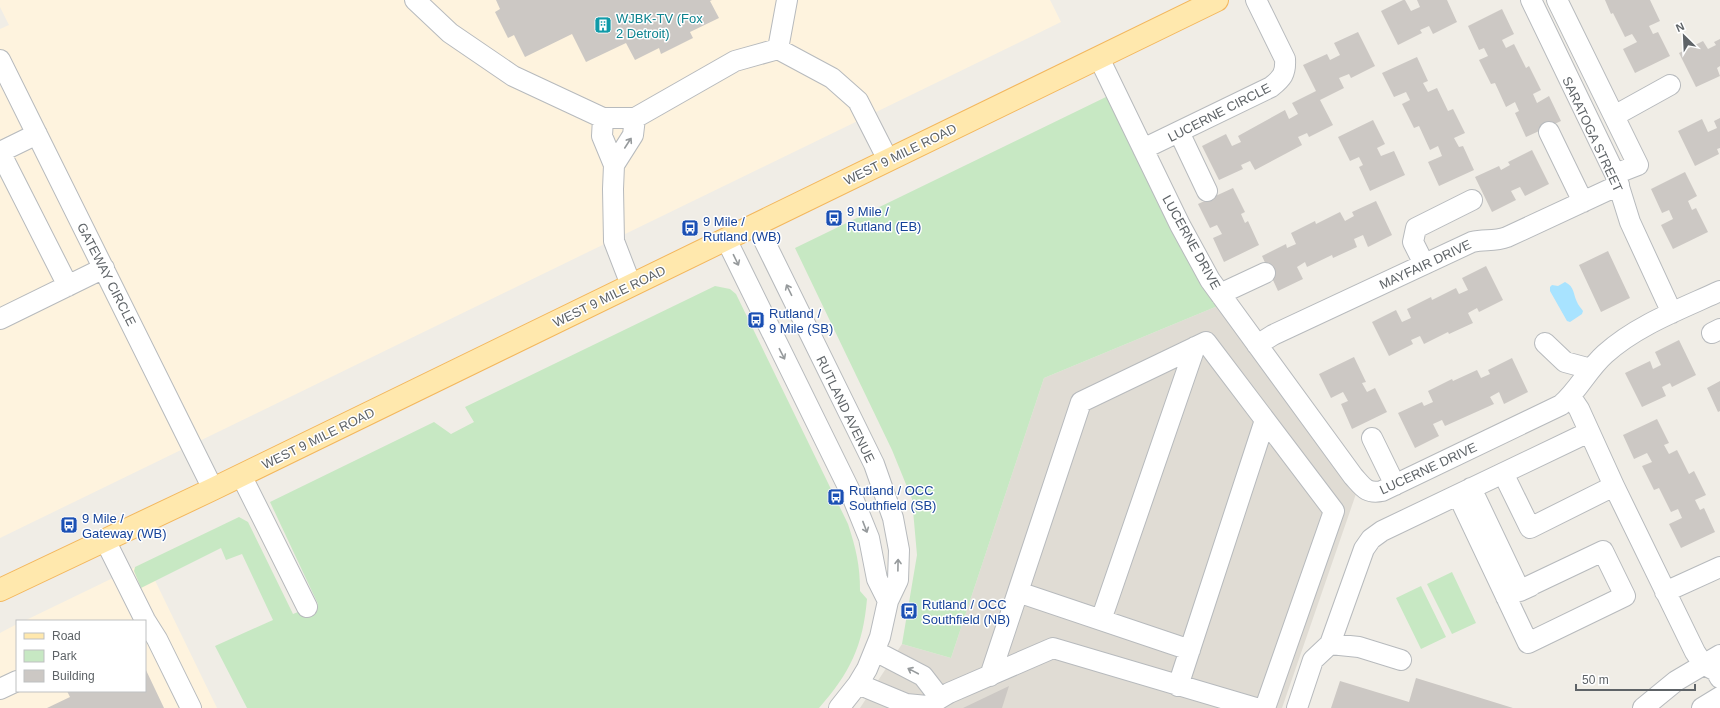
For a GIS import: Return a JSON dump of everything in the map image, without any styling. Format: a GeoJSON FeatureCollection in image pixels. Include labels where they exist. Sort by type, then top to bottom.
{"type":"FeatureCollection","features":[{"type":"Feature","properties":{"kind":"main road","name":"WEST 9 MILE ROAD"},"geometry":{"type":"LineString","coordinates":[[0,590],[213,489],[1217,0]]}},
{"type":"Feature","properties":{"kind":"street"},"geometry":{"type":"LineString","coordinates":[[415,0],[450,33],[514,76],[603,118],[635,118],[735,61],[778,49],[832,78],[858,101],[888,160]]}},
{"type":"Feature","properties":{"kind":"street"},"geometry":{"type":"LineString","coordinates":[[778,49],[787,0]]}},
{"type":"Feature","properties":{"kind":"street","name":"LUCERNE CIRCLE"},"geometry":{"type":"LineString","coordinates":[[1143,149],[1270,87],[1280,80],[1286,69],[1285,59],[1256,0]]}},
{"type":"Feature","properties":{"kind":"street","name":"SARATOGA STREET"},"geometry":{"type":"LineString","coordinates":[[1531,0],[1617,179],[1630,222],[1672,313]]}},
{"type":"Feature","properties":{"kind":"street"},"geometry":{"type":"LineString","coordinates":[[1558,0],[1614,116],[1670,85]]}},
{"type":"Feature","properties":{"kind":"street"},"geometry":{"type":"LineString","coordinates":[[1554,50],[1576,39]]}},
{"type":"Feature","properties":{"kind":"street","name":"LUCERNE DRIVE"},"geometry":{"type":"LineString","coordinates":[[1099,58],[1190,245],[1220,294],[1360,484],[1367,490],[1373,493],[1382,491],[1550,411],[1571,397]]}},
{"type":"Feature","properties":{"kind":"street","name":"GATEWAY CIRCLE"},"geometry":{"type":"LineString","coordinates":[[0,60],[213,489]]}},
{"type":"Feature","properties":{"kind":"street"},"geometry":{"type":"LineString","coordinates":[[1578,100],[1600,89]]}},
{"type":"Feature","properties":{"kind":"street","name":"MAYFAIR DRIVE"},"geometry":{"type":"LineString","coordinates":[[1257,345],[1273,335],[1472,242],[1481,240],[1496,241],[1583,202],[1638,165],[1614,116]]}},
{"type":"Feature","properties":{"kind":"street"},"geometry":{"type":"LineString","coordinates":[[603,118],[602,136],[614,165],[614,241],[631,285]]}},
{"type":"Feature","properties":{"kind":"street"},"geometry":{"type":"LineString","coordinates":[[614,165],[634,135],[635,118]]}},
{"type":"Feature","properties":{"kind":"street"},"geometry":{"type":"LineString","coordinates":[[1179,132],[1207,191]]}},
{"type":"Feature","properties":{"kind":"street"},"geometry":{"type":"LineString","coordinates":[[1549,132],[1583,202]]}},
{"type":"Feature","properties":{"kind":"street"},"geometry":{"type":"LineString","coordinates":[[37,134],[0,152],[68,286]]}},
{"type":"Feature","properties":{"kind":"street"},"geometry":{"type":"LineString","coordinates":[[1424,264],[1413,242],[1416,228],[1472,200]]}},
{"type":"Feature","properties":{"kind":"street","name":"RUTLAND AVENUE"},"geometry":{"type":"LineString","coordinates":[[756,224],[874,464],[893,518],[899,550],[898,580],[888,601],[880,637],[875,651],[858,684],[839,708]]}},
{"type":"Feature","properties":{"kind":"street"},"geometry":{"type":"LineString","coordinates":[[726,239],[843,478],[869,538],[877,580],[888,601]]}},
{"type":"Feature","properties":{"kind":"street"},"geometry":{"type":"LineString","coordinates":[[0,319],[104,268]]}},
{"type":"Feature","properties":{"kind":"street"},"geometry":{"type":"LineString","coordinates":[[1220,294],[1265,273]]}},
{"type":"Feature","properties":{"kind":"street"},"geometry":{"type":"LineString","coordinates":[[1720,291],[1672,313],[1616,344],[1591,368],[1571,397],[1579,409],[1588,432],[1694,652],[1703,664],[1716,671],[1720,678]]}},
{"type":"Feature","properties":{"kind":"street"},"geometry":{"type":"LineString","coordinates":[[990,676],[1081,402],[1206,342],[1334,511],[1265,708]]}},
{"type":"Feature","properties":{"kind":"street"},"geometry":{"type":"LineString","coordinates":[[1545,343],[1565,362],[1591,368]]}},
{"type":"Feature","properties":{"kind":"street"},"geometry":{"type":"LineString","coordinates":[[1101,620],[1195,347]]}},
{"type":"Feature","properties":{"kind":"street"},"geometry":{"type":"LineString","coordinates":[[812,414],[842,399]]}},
{"type":"Feature","properties":{"kind":"street"},"geometry":{"type":"LineString","coordinates":[[1178,686],[1265,420]]}},
{"type":"Feature","properties":{"kind":"street"},"geometry":{"type":"LineString","coordinates":[[1297,708],[1314,660],[1330,644],[1364,549],[1371,539],[1382,531],[1588,432]]}},
{"type":"Feature","properties":{"kind":"street"},"geometry":{"type":"LineString","coordinates":[[1372,438],[1395,485]]}},
{"type":"Feature","properties":{"kind":"street"},"geometry":{"type":"LineString","coordinates":[[843,478],[874,464]]}},
{"type":"Feature","properties":{"kind":"street"},"geometry":{"type":"LineString","coordinates":[[1503,473],[1530,528],[1614,486]]}},
{"type":"Feature","properties":{"kind":"street"},"geometry":{"type":"LineString","coordinates":[[241,475],[307,607]]}},
{"type":"Feature","properties":{"kind":"street"},"geometry":{"type":"LineString","coordinates":[[1464,492],[1513,594],[1528,643],[1625,596],[1603,551],[1513,594]]}},
{"type":"Feature","properties":{"kind":"street"},"geometry":{"type":"LineString","coordinates":[[105,540],[144,620]]}},
{"type":"Feature","properties":{"kind":"street"},"geometry":{"type":"LineString","coordinates":[[1665,592],[1720,567]]}},
{"type":"Feature","properties":{"kind":"street"},"geometry":{"type":"LineString","coordinates":[[1018,592],[1190,650]]}},
{"type":"Feature","properties":{"kind":"street"},"geometry":{"type":"LineString","coordinates":[[146,624],[157,639],[191,708]]}},
{"type":"Feature","properties":{"kind":"street"},"geometry":{"type":"LineString","coordinates":[[1330,644],[1359,647],[1401,660]]}},
{"type":"Feature","properties":{"kind":"street"},"geometry":{"type":"LineString","coordinates":[[858,684],[906,704],[927,706],[940,698],[1053,648],[1256,708]]}},
{"type":"Feature","properties":{"kind":"street"},"geometry":{"type":"LineString","coordinates":[[875,651],[923,676],[940,698]]}},
{"type":"Feature","properties":{"kind":"street"},"geometry":{"type":"LineString","coordinates":[[1643,708],[1676,681],[1720,655]]}},
{"type":"Feature","properties":{"kind":"street"},"geometry":{"type":"LineString","coordinates":[[0,689],[16,681]]}},
{"type":"Feature","properties":{"kind":"street"},"geometry":{"type":"LineString","coordinates":[[1702,708],[1720,697]]}},
{"type":"Feature","properties":{"kind":"shaded area"},"geometry":{"type":"Polygon","coordinates":[[[0,0],[1050,0],[1061,22],[0,538],[0,29],[9,25],[0,7],[0,0]]]}},
{"type":"Feature","properties":{"kind":"shaded area"},"geometry":{"type":"Polygon","coordinates":[[[1220,305],[1357,491],[1282,708],[860,708],[902,644],[951,658],[1044,378],[1220,305]]]}},
{"type":"Feature","properties":{"kind":"shaded area"},"geometry":{"type":"Polygon","coordinates":[[[146,562],[217,708],[0,708],[0,633],[16,625],[16,692],[146,692],[146,620],[26,620],[146,562]]]}},
{"type":"Feature","properties":{"kind":"green space"},"geometry":{"type":"Polygon","coordinates":[[[1108,96],[1220,305],[1044,378],[951,658],[902,644],[917,555],[912,499],[892,450],[795,248],[1108,96]]]}},
{"type":"Feature","properties":{"kind":"green space"},"geometry":{"type":"Polygon","coordinates":[[[715,286],[730,289],[736,294],[848,524],[855,549],[860,591],[867,599],[862,631],[847,671],[819,708],[247,708],[215,646],[273,620],[242,554],[226,560],[221,548],[141,588],[134,571],[135,567],[239,517],[248,522],[293,614],[318,604],[270,502],[434,422],[451,434],[474,422],[465,407],[715,286]]]}},
{"type":"Feature","properties":{"kind":"green space"},"geometry":{"type":"Polygon","coordinates":[[[1452,572],[1476,623],[1452,634],[1427,584],[1452,572]]]}},
{"type":"Feature","properties":{"kind":"green space"},"geometry":{"type":"Polygon","coordinates":[[[1421,586],[1446,637],[1421,649],[1396,598],[1421,586]]]}},
{"type":"Feature","properties":{"kind":"water"},"geometry":{"type":"Polygon","coordinates":[[[1565,282],[1571,286],[1577,303],[1583,311],[1582,314],[1570,322],[1567,321],[1550,291],[1550,287],[1552,285],[1558,286],[1565,282]]]}},
{"type":"Feature","properties":{"kind":"building","name":"WJBK-TV (Fox 2 Detroit)"},"geometry":{"type":"Polygon","coordinates":[[[496,0],[712,0],[710,1],[719,18],[690,32],[693,38],[661,54],[659,48],[635,60],[626,43],[586,62],[572,34],[525,57],[514,35],[508,38],[495,12],[500,9],[496,0]]]}},
{"type":"Feature","properties":{"kind":"building"},"geometry":{"type":"Polygon","coordinates":[[[1405,0],[1411,11],[1420,7],[1417,0],[1447,0],[1457,22],[1433,34],[1429,26],[1420,30],[1422,33],[1398,45],[1381,11],[1405,0]]]}},
{"type":"Feature","properties":{"kind":"building"},"geometry":{"type":"Polygon","coordinates":[[[1605,0],[1650,0],[1660,21],[1649,26],[1653,34],[1658,32],[1670,56],[1635,73],[1623,49],[1637,42],[1632,34],[1625,37],[1613,13],[1611,14],[1605,0]]]}},
{"type":"Feature","properties":{"kind":"building"},"geometry":{"type":"Polygon","coordinates":[[[1502,9],[1514,34],[1502,40],[1506,48],[1514,44],[1526,68],[1529,66],[1541,90],[1533,94],[1537,103],[1549,96],[1561,121],[1526,137],[1515,113],[1519,111],[1515,102],[1506,107],[1495,83],[1491,84],[1479,60],[1488,56],[1484,48],[1479,50],[1468,26],[1502,9]]]}},
{"type":"Feature","properties":{"kind":"building"},"geometry":{"type":"Polygon","coordinates":[[[1358,32],[1375,66],[1351,78],[1349,74],[1339,78],[1344,88],[1320,100],[1333,125],[1309,137],[1307,133],[1298,137],[1302,145],[1255,170],[1250,161],[1241,165],[1243,169],[1219,180],[1202,146],[1226,134],[1232,146],[1241,142],[1238,136],[1285,110],[1289,119],[1298,114],[1292,103],[1316,91],[1303,65],[1327,54],[1330,60],[1340,55],[1334,43],[1358,32]]]}},
{"type":"Feature","properties":{"kind":"building"},"geometry":{"type":"Polygon","coordinates":[[[1720,39],[1720,66],[1717,68],[1720,76],[1696,87],[1679,53],[1703,41],[1708,49],[1716,45],[1714,42],[1720,39]]]}},
{"type":"Feature","properties":{"kind":"building"},"geometry":{"type":"Polygon","coordinates":[[[1417,57],[1428,81],[1423,83],[1428,92],[1437,88],[1448,111],[1453,109],[1465,133],[1454,138],[1459,147],[1463,146],[1474,170],[1439,186],[1428,162],[1442,156],[1438,146],[1430,150],[1419,126],[1414,128],[1402,104],[1410,100],[1406,92],[1394,97],[1382,73],[1417,57]]]}},
{"type":"Feature","properties":{"kind":"building"},"geometry":{"type":"Polygon","coordinates":[[[1720,118],[1720,148],[1717,149],[1719,154],[1695,166],[1678,131],[1702,119],[1708,132],[1717,128],[1714,121],[1720,118]]]}},
{"type":"Feature","properties":{"kind":"building"},"geometry":{"type":"Polygon","coordinates":[[[1373,120],[1385,144],[1377,148],[1381,156],[1394,151],[1405,175],[1370,191],[1359,167],[1363,165],[1359,157],[1350,161],[1338,137],[1373,120]]]}},
{"type":"Feature","properties":{"kind":"building"},"geometry":{"type":"Polygon","coordinates":[[[1532,150],[1549,184],[1525,196],[1520,187],[1511,191],[1516,200],[1492,212],[1475,177],[1499,166],[1501,170],[1510,165],[1508,162],[1532,150]]]}},
{"type":"Feature","properties":{"kind":"building"},"geometry":{"type":"Polygon","coordinates":[[[1685,172],[1697,196],[1688,201],[1692,210],[1696,208],[1708,232],[1673,249],[1661,225],[1673,219],[1669,210],[1662,213],[1651,189],[1685,172]]]}},
{"type":"Feature","properties":{"kind":"building"},"geometry":{"type":"Polygon","coordinates":[[[1233,188],[1245,212],[1241,214],[1245,223],[1248,221],[1259,245],[1224,262],[1213,238],[1222,234],[1217,225],[1210,228],[1198,204],[1233,188]]]}},
{"type":"Feature","properties":{"kind":"building"},"geometry":{"type":"Polygon","coordinates":[[[1376,201],[1392,235],[1368,247],[1363,235],[1354,239],[1357,247],[1333,258],[1332,255],[1307,267],[1305,262],[1297,267],[1303,279],[1278,291],[1262,256],[1286,244],[1287,248],[1296,244],[1291,233],[1315,221],[1316,224],[1340,212],[1345,221],[1354,216],[1352,212],[1376,201]]]}},
{"type":"Feature","properties":{"kind":"building"},"geometry":{"type":"Polygon","coordinates":[[[1608,251],[1630,298],[1601,312],[1579,265],[1608,251]]]}},
{"type":"Feature","properties":{"kind":"building"},"geometry":{"type":"Polygon","coordinates":[[[1486,266],[1503,300],[1479,312],[1477,308],[1468,313],[1473,323],[1449,334],[1448,332],[1424,344],[1420,336],[1411,340],[1413,344],[1389,356],[1372,322],[1396,310],[1402,322],[1411,318],[1407,309],[1431,297],[1432,300],[1456,288],[1459,294],[1468,290],[1462,278],[1486,266]]]}},
{"type":"Feature","properties":{"kind":"building"},"geometry":{"type":"Polygon","coordinates":[[[1679,340],[1696,375],[1672,387],[1670,383],[1662,387],[1666,396],[1642,407],[1625,373],[1650,361],[1653,369],[1661,365],[1655,352],[1679,340]]]}},
{"type":"Feature","properties":{"kind":"building"},"geometry":{"type":"Polygon","coordinates":[[[1354,357],[1366,382],[1362,383],[1367,392],[1375,388],[1387,412],[1352,429],[1341,404],[1348,401],[1343,392],[1331,398],[1319,374],[1354,357]]]}},
{"type":"Feature","properties":{"kind":"building"},"geometry":{"type":"Polygon","coordinates":[[[1512,358],[1528,392],[1504,404],[1499,392],[1490,397],[1494,404],[1445,426],[1442,420],[1433,424],[1439,436],[1415,448],[1398,413],[1422,402],[1424,406],[1433,402],[1428,391],[1452,379],[1453,381],[1477,370],[1481,378],[1490,374],[1488,370],[1512,358]]]}},
{"type":"Feature","properties":{"kind":"building"},"geometry":{"type":"Polygon","coordinates":[[[1720,381],[1720,411],[1718,412],[1707,388],[1720,381]]]}},
{"type":"Feature","properties":{"kind":"building"},"geometry":{"type":"Polygon","coordinates":[[[1657,419],[1669,443],[1664,445],[1669,454],[1677,450],[1689,474],[1694,471],[1706,495],[1695,500],[1700,510],[1704,508],[1715,532],[1681,548],[1669,524],[1682,518],[1678,509],[1671,512],[1659,488],[1654,490],[1642,466],[1652,462],[1647,453],[1634,459],[1623,435],[1657,419]]]}},
{"type":"Feature","properties":{"kind":"building"},"geometry":{"type":"Polygon","coordinates":[[[146,670],[164,708],[47,708],[70,697],[68,692],[146,692],[146,670]]]}},
{"type":"Feature","properties":{"kind":"building"},"geometry":{"type":"Polygon","coordinates":[[[1416,678],[1513,708],[1331,708],[1340,681],[1409,702],[1416,678]]]}},
{"type":"Feature","properties":{"kind":"building"},"geometry":{"type":"Polygon","coordinates":[[[1009,686],[1002,708],[963,708],[1009,686]]]}},
{"type":"Feature","properties":{"kind":"place","name":"WJBK-TV (Fox 2 Detroit)"},"geometry":{"type":"Point","coordinates":[603,25]}},
{"type":"Feature","properties":{"kind":"place","name":"9 Mile / Rutland (EB)"},"geometry":{"type":"Point","coordinates":[834,218]}},
{"type":"Feature","properties":{"kind":"place","name":"9 Mile / Rutland (WB)"},"geometry":{"type":"Point","coordinates":[690,228]}},
{"type":"Feature","properties":{"kind":"place","name":"Rutland / 9 Mile (SB)"},"geometry":{"type":"Point","coordinates":[756,320]}},
{"type":"Feature","properties":{"kind":"place","name":"Rutland / OCC Southfield (SB)"},"geometry":{"type":"Point","coordinates":[836,497]}},
{"type":"Feature","properties":{"kind":"place","name":"9 Mile / Gateway (WB)"},"geometry":{"type":"Point","coordinates":[69,525]}},
{"type":"Feature","properties":{"kind":"place","name":"Rutland / OCC Southfield (NB)"},"geometry":{"type":"Point","coordinates":[909,611]}}]}
